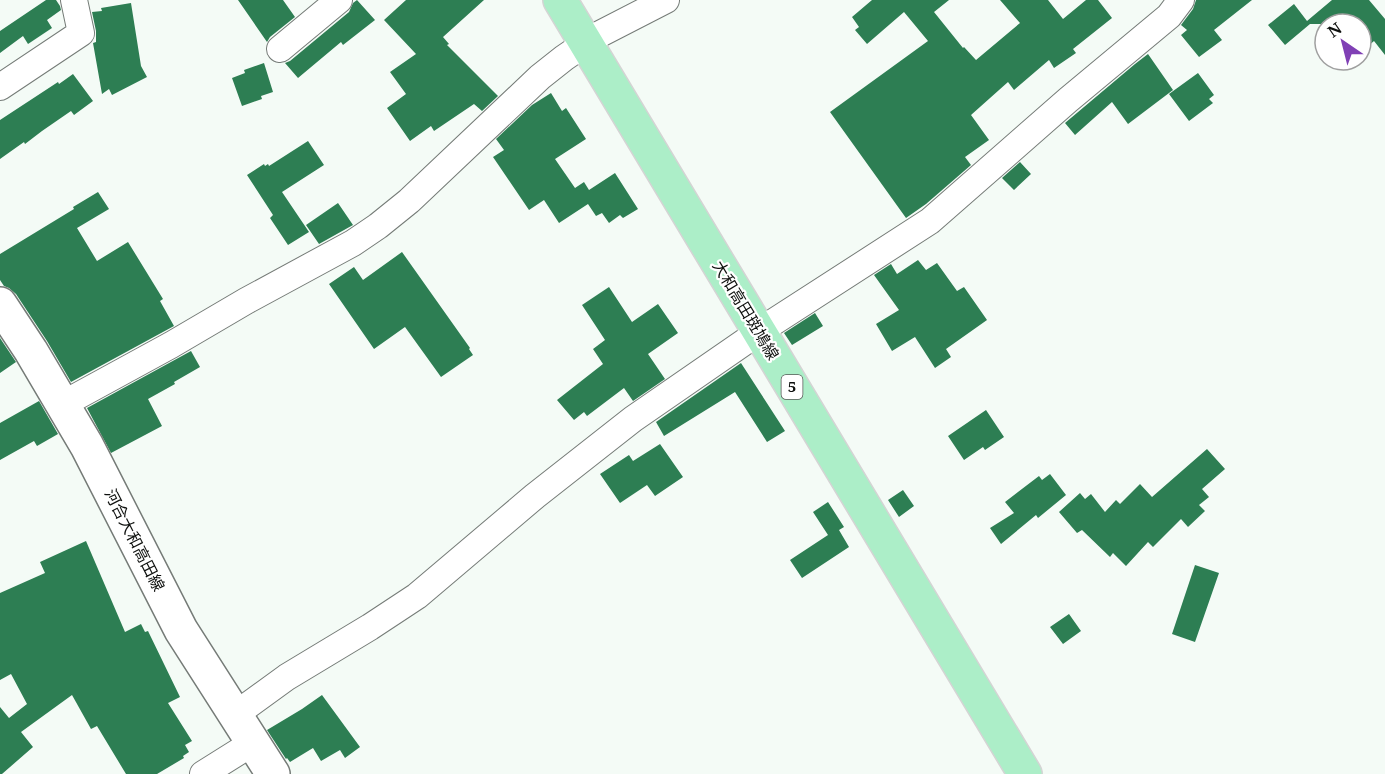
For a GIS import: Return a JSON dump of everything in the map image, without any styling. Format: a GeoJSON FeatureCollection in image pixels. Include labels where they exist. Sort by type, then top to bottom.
{"type":"FeatureCollection","features":[{"type":"Feature","properties":{"kind":"main road","name":"大和高田斑鳩線"},"geometry":{"type":"LineString","coordinates":[[560,0],[1025,774]]}},
{"type":"Feature","properties":{"kind":"main road","name":"河合大和高田線"},"geometry":{"type":"LineString","coordinates":[[0,304],[87,446],[181,630],[273,774]]}},
{"type":"Feature","properties":{"kind":"street"},"geometry":{"type":"LineString","coordinates":[[0,87],[81,33],[74,0]]}},
{"type":"Feature","properties":{"kind":"street"},"geometry":{"type":"LineString","coordinates":[[280,49],[314,8],[339,0]]}},
{"type":"Feature","properties":{"kind":"street"},"geometry":{"type":"LineString","coordinates":[[63,404],[370,232],[408,201],[540,77],[585,42],[666,0]]}},
{"type":"Feature","properties":{"kind":"street"},"geometry":{"type":"LineString","coordinates":[[236,714],[287,677],[409,601],[583,457],[633,419],[759,332],[930,220],[1169,16],[1180,0]]}},
{"type":"Feature","properties":{"kind":"street"},"geometry":{"type":"LineString","coordinates":[[203,774],[254,742]]}},
{"type":"Feature","properties":{"kind":"building"},"geometry":{"type":"Polygon","coordinates":[[[46,0],[56,0],[61,10],[47,20],[52,28],[28,44],[23,36],[0,53],[0,31],[46,0]]]}},
{"type":"Feature","properties":{"kind":"building"},"geometry":{"type":"Polygon","coordinates":[[[238,0],[283,0],[295,17],[267,42],[238,0]]]}},
{"type":"Feature","properties":{"kind":"building"},"geometry":{"type":"Polygon","coordinates":[[[357,0],[375,20],[343,45],[341,42],[298,78],[285,63],[349,12],[357,0]]]}},
{"type":"Feature","properties":{"kind":"building"},"geometry":{"type":"Polygon","coordinates":[[[406,0],[484,0],[443,37],[449,44],[447,45],[498,96],[482,111],[474,104],[434,131],[431,126],[410,141],[387,108],[406,94],[390,72],[416,54],[384,20],[406,0]]]}},
{"type":"Feature","properties":{"kind":"building"},"geometry":{"type":"Polygon","coordinates":[[[872,0],[949,0],[934,12],[963,48],[976,60],[1020,23],[1000,0],[1048,0],[1063,19],[1086,0],[1098,0],[1112,18],[1073,49],[1076,53],[1054,68],[1049,60],[1014,90],[1008,82],[971,115],[989,140],[965,157],[971,165],[906,218],[830,112],[928,41],[904,12],[867,44],[855,30],[859,27],[852,17],[872,0]]]}},
{"type":"Feature","properties":{"kind":"building"},"geometry":{"type":"Polygon","coordinates":[[[1196,0],[1252,0],[1214,30],[1222,40],[1199,57],[1181,35],[1187,30],[1181,25],[1193,9],[1196,0]]]}},
{"type":"Feature","properties":{"kind":"building"},"geometry":{"type":"Polygon","coordinates":[[[1332,0],[1369,0],[1385,19],[1385,55],[1373,42],[1373,12],[1318,12],[1332,0]]]}},
{"type":"Feature","properties":{"kind":"building"},"geometry":{"type":"Polygon","coordinates":[[[131,3],[141,66],[147,77],[112,95],[109,89],[102,94],[93,43],[96,42],[96,31],[92,12],[102,11],[101,8],[131,3]]]}},
{"type":"Feature","properties":{"kind":"building"},"geometry":{"type":"Polygon","coordinates":[[[1294,4],[1307,21],[1313,16],[1313,24],[1310,24],[1285,45],[1268,25],[1294,4]]]}},
{"type":"Feature","properties":{"kind":"building"},"geometry":{"type":"Polygon","coordinates":[[[1148,54],[1173,90],[1128,124],[1112,102],[1075,135],[1065,123],[1148,54]]]}},
{"type":"Feature","properties":{"kind":"building"},"geometry":{"type":"Polygon","coordinates":[[[264,63],[273,92],[261,96],[262,99],[242,106],[232,78],[245,73],[244,70],[264,63]]]}},
{"type":"Feature","properties":{"kind":"building"},"geometry":{"type":"Polygon","coordinates":[[[1198,73],[1214,95],[1209,99],[1213,103],[1189,121],[1169,94],[1198,73]]]}},
{"type":"Feature","properties":{"kind":"building"},"geometry":{"type":"Polygon","coordinates":[[[73,74],[93,101],[74,115],[71,111],[0,159],[0,120],[73,74]]]}},
{"type":"Feature","properties":{"kind":"building"},"geometry":{"type":"Polygon","coordinates":[[[551,93],[562,111],[566,108],[586,139],[555,159],[575,188],[584,182],[589,190],[615,173],[638,209],[623,218],[620,215],[609,223],[602,213],[596,216],[588,204],[559,223],[544,200],[529,210],[493,157],[504,150],[496,139],[532,105],[551,93]]]}},
{"type":"Feature","properties":{"kind":"building"},"geometry":{"type":"Polygon","coordinates":[[[308,141],[324,165],[282,192],[309,232],[288,245],[270,218],[273,215],[247,175],[264,164],[269,166],[308,141]]]}},
{"type":"Feature","properties":{"kind":"building"},"geometry":{"type":"Polygon","coordinates":[[[1020,162],[1031,174],[1014,190],[1002,178],[1020,162]]]}},
{"type":"Feature","properties":{"kind":"building"},"geometry":{"type":"Polygon","coordinates":[[[98,192],[109,209],[77,228],[97,261],[128,242],[163,299],[160,301],[174,326],[71,382],[16,294],[4,286],[0,280],[0,254],[98,192]]]}},
{"type":"Feature","properties":{"kind":"building"},"geometry":{"type":"Polygon","coordinates":[[[338,203],[353,225],[319,244],[306,225],[338,203]]]}},
{"type":"Feature","properties":{"kind":"building"},"geometry":{"type":"Polygon","coordinates":[[[402,252],[473,355],[441,377],[405,327],[374,349],[329,284],[354,267],[363,280],[402,252]]]}},
{"type":"Feature","properties":{"kind":"building"},"geometry":{"type":"Polygon","coordinates":[[[918,260],[926,270],[937,263],[957,291],[964,287],[987,320],[946,349],[951,357],[935,368],[915,337],[892,351],[876,324],[899,310],[874,275],[891,264],[897,274],[918,260]]]}},
{"type":"Feature","properties":{"kind":"building"},"geometry":{"type":"Polygon","coordinates":[[[609,287],[632,322],[658,304],[678,333],[648,354],[665,379],[633,401],[624,388],[587,416],[584,412],[574,420],[557,400],[603,364],[593,349],[605,340],[582,305],[609,287]]]}},
{"type":"Feature","properties":{"kind":"building"},"geometry":{"type":"Polygon","coordinates":[[[815,313],[823,326],[792,345],[784,333],[815,313]]]}},
{"type":"Feature","properties":{"kind":"building"},"geometry":{"type":"Polygon","coordinates":[[[0,338],[16,362],[0,373],[0,338]]]}},
{"type":"Feature","properties":{"kind":"building"},"geometry":{"type":"Polygon","coordinates":[[[191,351],[200,367],[148,399],[162,426],[111,453],[87,408],[191,351]]]}},
{"type":"Feature","properties":{"kind":"building"},"geometry":{"type":"Polygon","coordinates":[[[741,363],[785,431],[767,442],[735,392],[664,436],[656,422],[741,363]]]}},
{"type":"Feature","properties":{"kind":"building"},"geometry":{"type":"Polygon","coordinates":[[[39,401],[58,434],[37,446],[34,441],[0,460],[0,423],[39,401]]]}},
{"type":"Feature","properties":{"kind":"building"},"geometry":{"type":"Polygon","coordinates":[[[986,410],[1004,437],[964,460],[948,436],[986,410]]]}},
{"type":"Feature","properties":{"kind":"building"},"geometry":{"type":"Polygon","coordinates":[[[660,444],[683,477],[655,496],[647,485],[620,503],[600,474],[629,455],[633,461],[660,444]]]}},
{"type":"Feature","properties":{"kind":"building"},"geometry":{"type":"Polygon","coordinates":[[[1207,449],[1225,469],[1202,489],[1209,497],[1199,505],[1205,511],[1188,527],[1181,519],[1153,547],[1148,542],[1126,566],[1113,553],[1110,557],[1082,530],[1077,533],[1059,512],[1080,493],[1085,499],[1091,494],[1105,512],[1116,500],[1120,504],[1140,484],[1152,497],[1207,449]]]}},
{"type":"Feature","properties":{"kind":"building"},"geometry":{"type":"Polygon","coordinates":[[[1050,474],[1066,495],[1038,518],[1036,515],[1001,544],[990,528],[1014,513],[1005,502],[1039,476],[1042,480],[1050,474]]]}},
{"type":"Feature","properties":{"kind":"building"},"geometry":{"type":"Polygon","coordinates":[[[903,490],[914,506],[899,517],[888,500],[903,490]]]}},
{"type":"Feature","properties":{"kind":"building"},"geometry":{"type":"Polygon","coordinates":[[[828,502],[844,527],[839,530],[849,547],[802,578],[790,560],[828,535],[813,512],[828,502]]]}},
{"type":"Feature","properties":{"kind":"building"},"geometry":{"type":"Polygon","coordinates":[[[86,541],[125,632],[141,624],[145,632],[148,631],[180,697],[168,703],[192,741],[185,745],[189,752],[183,756],[184,758],[157,774],[126,774],[97,726],[91,729],[72,695],[21,732],[33,747],[0,774],[0,707],[9,718],[27,704],[11,674],[0,680],[0,593],[45,573],[40,562],[86,541]]]}},
{"type":"Feature","properties":{"kind":"building"},"geometry":{"type":"Polygon","coordinates":[[[1195,565],[1219,573],[1195,642],[1172,634],[1195,565]]]}},
{"type":"Feature","properties":{"kind":"building"},"geometry":{"type":"Polygon","coordinates":[[[1069,614],[1081,631],[1063,644],[1050,627],[1069,614]]]}},
{"type":"Feature","properties":{"kind":"building"},"geometry":{"type":"Polygon","coordinates":[[[322,695],[360,747],[345,758],[340,750],[321,761],[313,748],[290,762],[267,730],[322,695]]]}}]}
